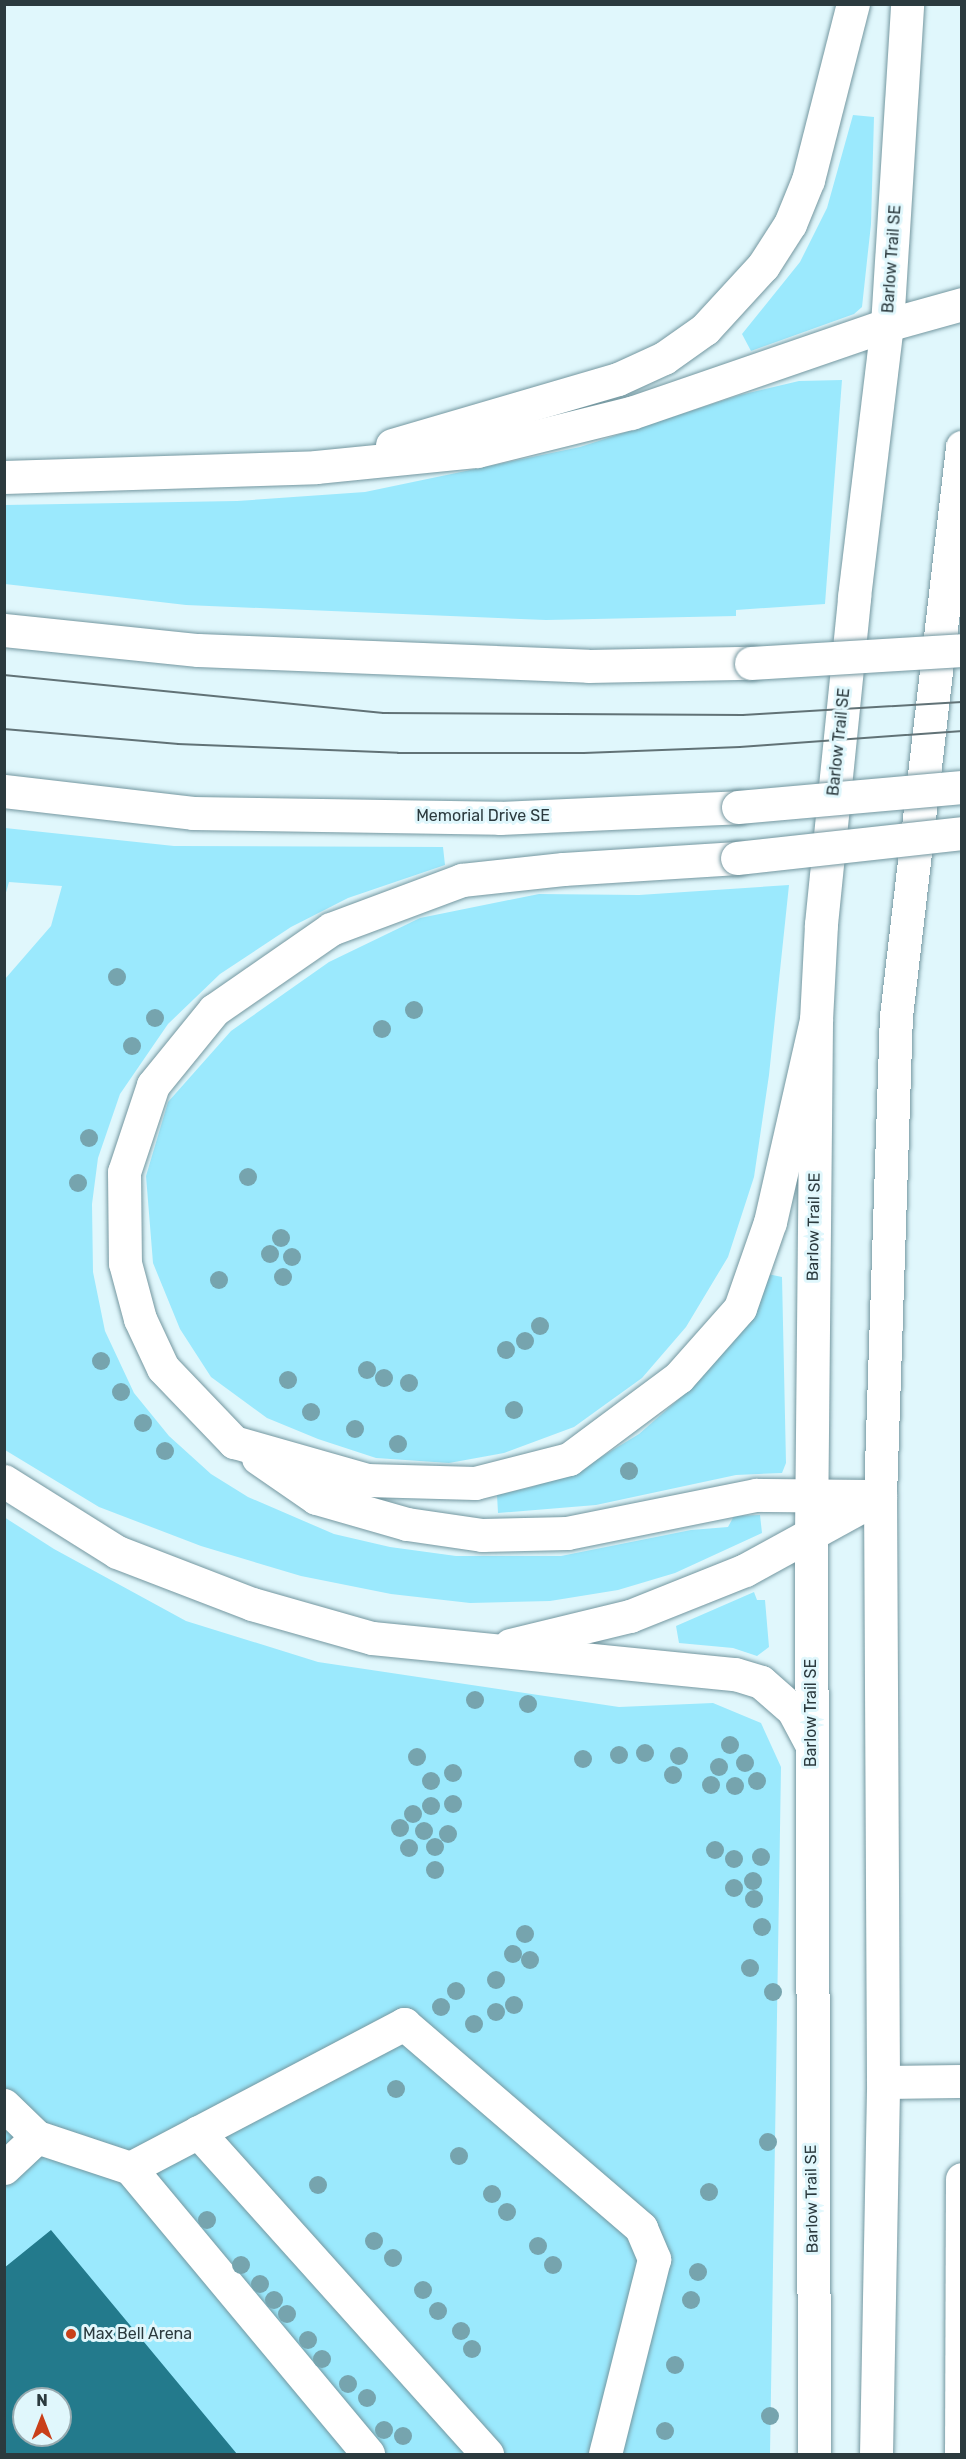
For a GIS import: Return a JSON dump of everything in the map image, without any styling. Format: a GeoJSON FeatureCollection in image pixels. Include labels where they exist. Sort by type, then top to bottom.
{"type":"FeatureCollection","features":[{"type":"Feature","properties":{"kind":"main road"},"geometry":{"type":"LineString","coordinates":[[316,467],[618,379],[664,358],[705,330],[763,266],[790,224],[808,180],[853,4]]}},
{"type":"Feature","properties":{"kind":"main road","name":"Barlow Trail SE"},"geometry":{"type":"LineString","coordinates":[[814,2454],[811,1535],[816,1020],[823,902],[854,597],[887,325],[907,4]]}},
{"type":"Feature","properties":{"kind":"main road"},"geometry":{"type":"LineString","coordinates":[[4,477],[316,467],[488,449],[631,413],[887,325],[962,304]]}},
{"type":"Feature","properties":{"kind":"main road"},"geometry":{"type":"LineString","coordinates":[[876,2454],[883,2082],[880,1496],[896,1016],[962,447]]}},
{"type":"Feature","properties":{"kind":"main road"},"geometry":{"type":"LineString","coordinates":[[4,630],[222,651],[588,666],[751,663],[962,650]]}},
{"type":"Feature","properties":{"kind":"main road","name":"Memorial Drive SE"},"geometry":{"type":"LineString","coordinates":[[4,791],[193,813],[500,818],[738,807],[962,787]]}},
{"type":"Feature","properties":{"kind":"main road"},"geometry":{"type":"LineString","coordinates":[[880,1496],[756,1495],[567,1533],[482,1535],[407,1524],[316,1498],[234,1442],[164,1368],[140,1319],[125,1263],[124,1172],[153,1085],[214,1010],[331,929],[462,880],[563,868],[737,858],[962,833]]}},
{"type":"Feature","properties":{"kind":"main road"},"geometry":{"type":"LineString","coordinates":[[234,1442],[367,1480],[475,1483],[569,1459],[679,1377],[740,1308],[770,1222],[816,1020]]}},
{"type":"Feature","properties":{"kind":"main road"},"geometry":{"type":"LineString","coordinates":[[4,1481],[117,1552],[252,1604],[372,1638],[735,1674],[761,1682],[793,1710],[811,1744]]}},
{"type":"Feature","properties":{"kind":"main road"},"geometry":{"type":"LineString","coordinates":[[488,1650],[630,1616],[745,1570],[880,1496]]}},
{"type":"Feature","properties":{"kind":"main road"},"geometry":{"type":"LineString","coordinates":[[130,2168],[404,2024],[641,2228],[654,2259],[605,2454]]}},
{"type":"Feature","properties":{"kind":"main road"},"geometry":{"type":"LineString","coordinates":[[883,2082],[962,2080]]}},
{"type":"Feature","properties":{"kind":"main road"},"geometry":{"type":"LineString","coordinates":[[4,2105],[37,2137],[130,2168],[368,2454]]}},
{"type":"Feature","properties":{"kind":"main road"},"geometry":{"type":"LineString","coordinates":[[198,2132],[487,2454]]}},
{"type":"Feature","properties":{"kind":"main road"},"geometry":{"type":"LineString","coordinates":[[4,2168],[37,2137]]}},
{"type":"Feature","properties":{"kind":"main road"},"geometry":{"type":"LineString","coordinates":[[961,2454],[962,2179]]}},
{"type":"Feature","properties":{"kind":"shaded area"},"geometry":{"type":"Polygon","coordinates":[[[853,115],[874,117],[871,224],[862,307],[854,314],[751,351],[742,334],[800,262],[827,208],[853,115]]]}},
{"type":"Feature","properties":{"kind":"shaded area"},"geometry":{"type":"Polygon","coordinates":[[[842,380],[825,604],[736,610],[736,616],[546,620],[186,605],[5,584],[5,505],[237,501],[365,492],[580,447],[740,395],[799,381],[842,380]]]}},
{"type":"Feature","properties":{"kind":"shaded area"},"geometry":{"type":"Polygon","coordinates":[[[5,828],[174,846],[443,847],[445,865],[348,898],[291,927],[220,974],[168,1024],[120,1094],[98,1158],[92,1204],[93,1272],[105,1331],[134,1393],[169,1436],[211,1474],[248,1497],[334,1534],[390,1547],[456,1556],[561,1556],[691,1530],[728,1527],[734,1516],[760,1515],[762,1533],[675,1573],[618,1590],[550,1601],[470,1603],[391,1594],[301,1576],[201,1546],[99,1507],[5,1450],[5,979],[51,926],[62,886],[9,882],[5,896],[5,828]]]}},
{"type":"Feature","properties":{"kind":"shaded area"},"geometry":{"type":"Polygon","coordinates":[[[789,885],[769,1075],[754,1177],[728,1257],[686,1327],[642,1378],[574,1427],[504,1453],[449,1463],[376,1458],[318,1439],[267,1418],[211,1377],[180,1329],[153,1263],[146,1176],[168,1102],[231,1031],[329,962],[420,918],[539,894],[639,895],[789,885]]]}},
{"type":"Feature","properties":{"kind":"shaded area"},"geometry":{"type":"Polygon","coordinates":[[[763,1273],[782,1277],[786,1463],[782,1473],[736,1475],[596,1505],[498,1513],[497,1495],[532,1487],[588,1465],[639,1434],[679,1399],[713,1362],[763,1273]]]}},
{"type":"Feature","properties":{"kind":"shaded area"},"geometry":{"type":"Polygon","coordinates":[[[4,1517],[54,1549],[186,1621],[318,1662],[619,1707],[713,1703],[761,1723],[781,1767],[770,2454],[5,2454],[4,1517]]]}},
{"type":"Feature","properties":{"kind":"shaded area"},"geometry":{"type":"Polygon","coordinates":[[[754,1592],[757,1600],[765,1600],[769,1647],[757,1656],[733,1648],[679,1643],[676,1626],[754,1592]]]}},
{"type":"Feature","properties":{"kind":"building","name":"Max Bell Arena"},"geometry":{"type":"Polygon","coordinates":[[[51,2230],[237,2454],[4,2454],[4,2268],[51,2230]]]}},
{"type":"Feature","properties":{"kind":"tram line"},"geometry":{"type":"LineString","coordinates":[[4,675],[383,713],[743,715],[962,702]]}},
{"type":"Feature","properties":{"kind":"tram line"},"geometry":{"type":"LineString","coordinates":[[4,729],[178,744],[398,753],[584,753],[740,747],[962,731]]}},
{"type":"Feature","properties":{"kind":"place","name":"Max Bell Arena"},"geometry":{"type":"Point","coordinates":[71,2334]}}]}
